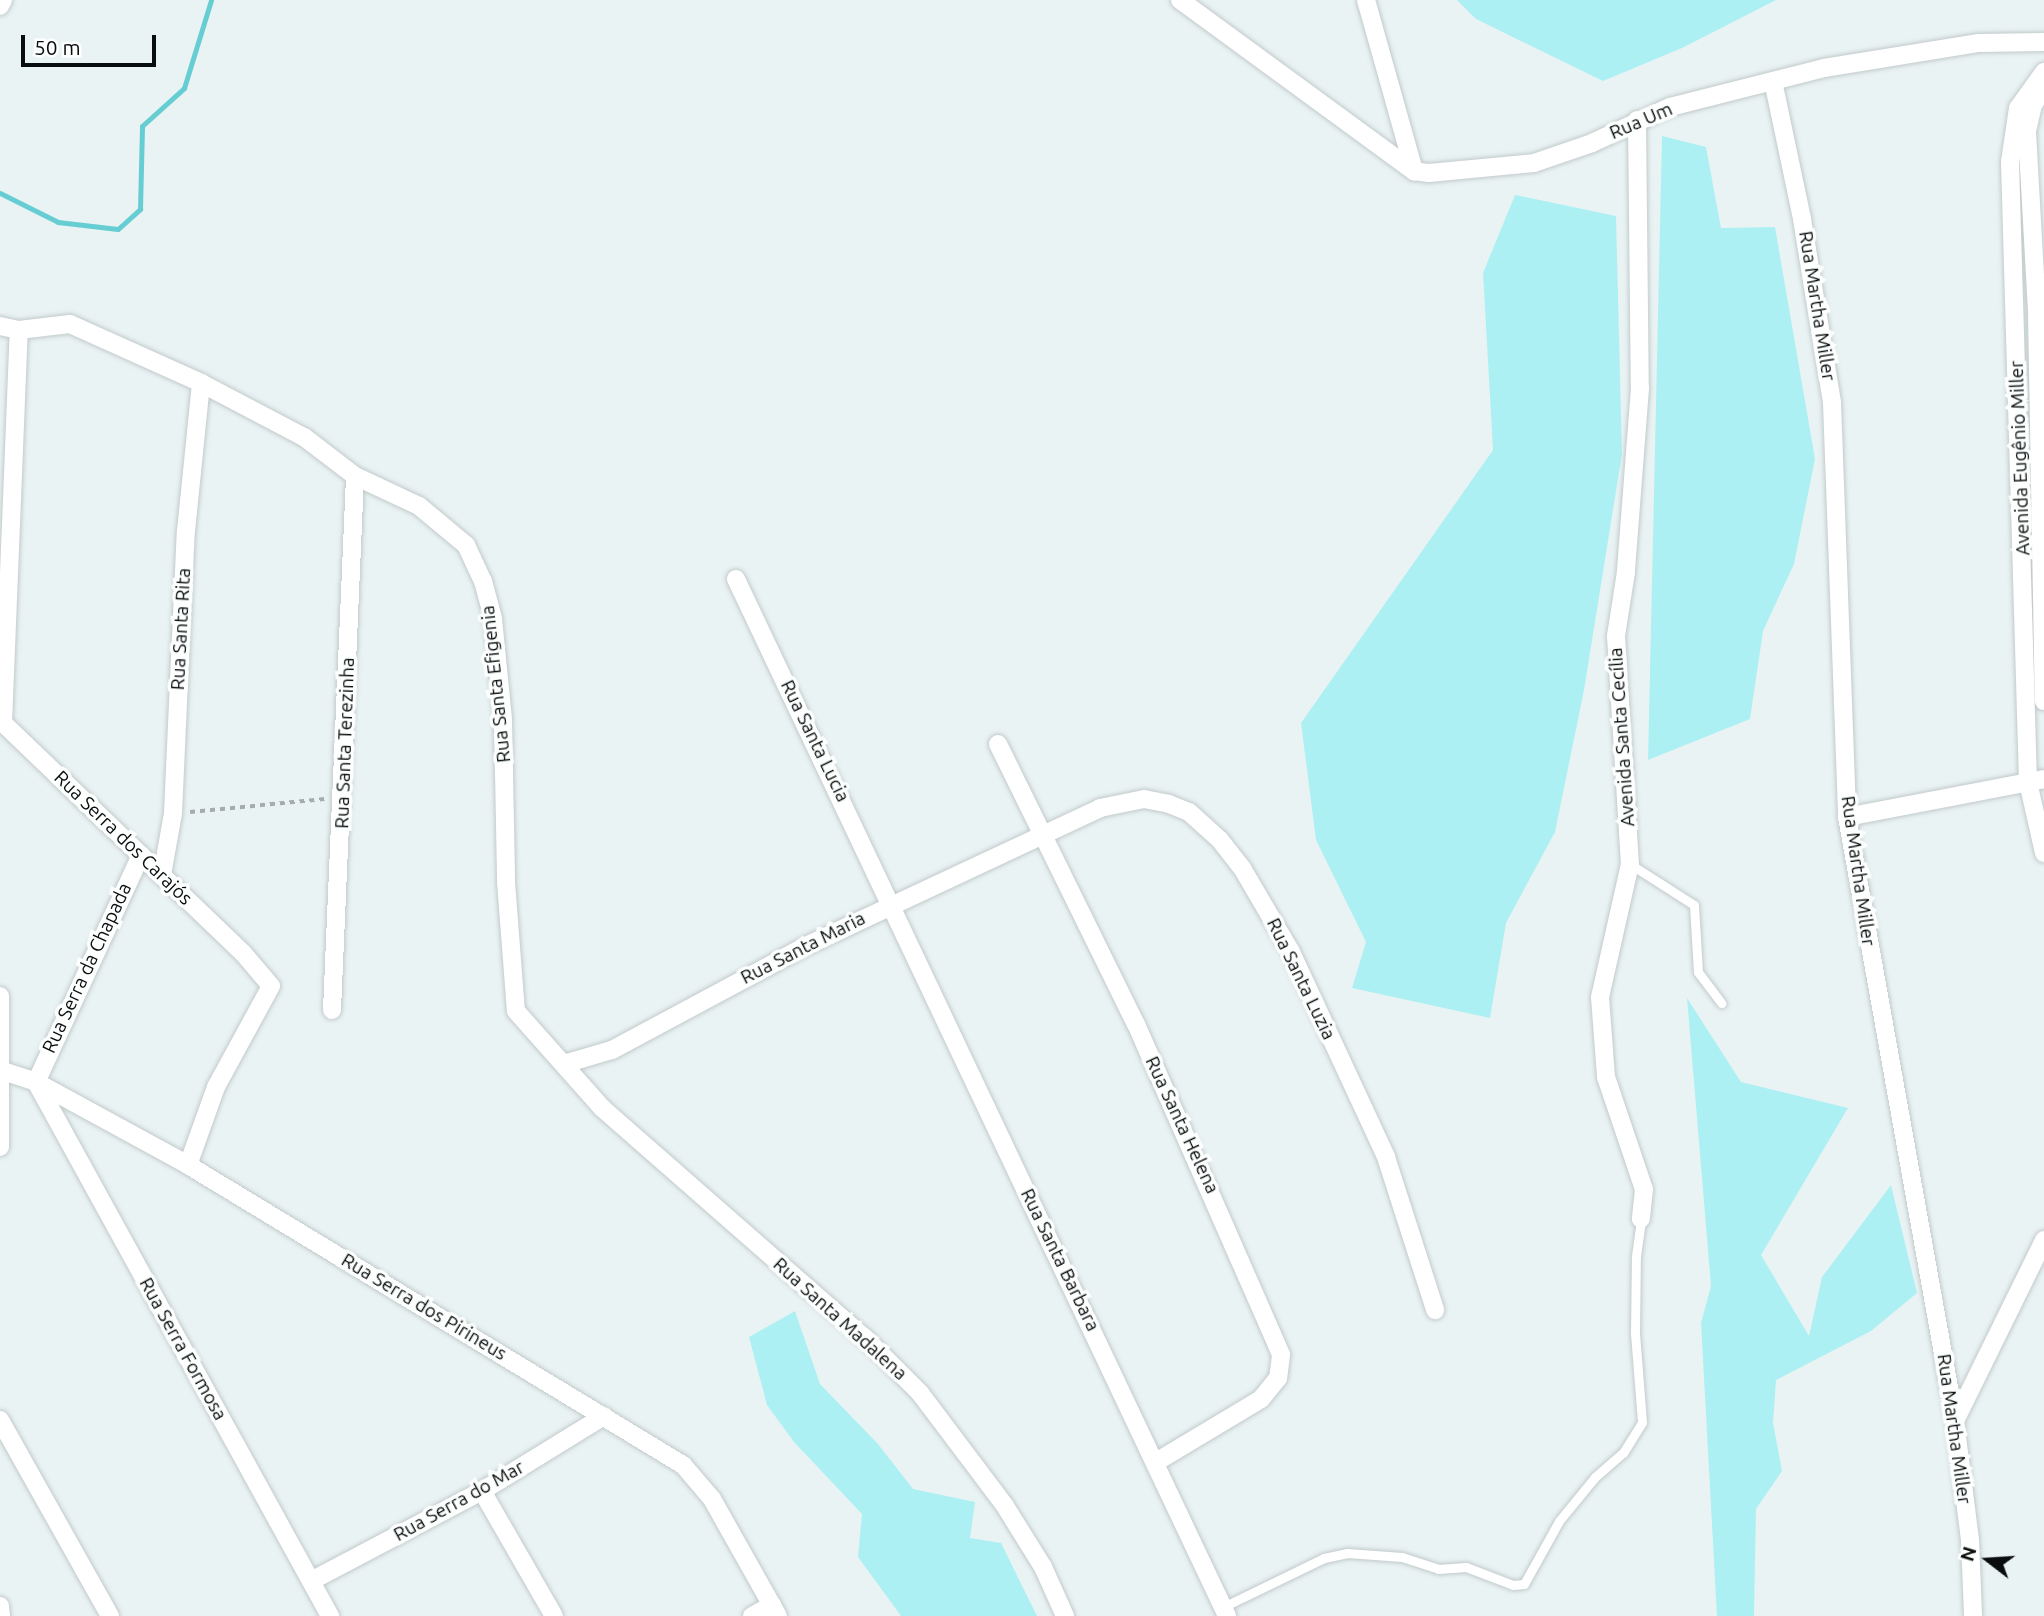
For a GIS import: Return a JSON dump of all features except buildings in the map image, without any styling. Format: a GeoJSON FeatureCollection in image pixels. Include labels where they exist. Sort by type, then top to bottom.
{"type":"FeatureCollection","features":[{"type":"Feature","properties":{"kind":"street"},"geometry":{"type":"LineString","coordinates":[[0,6],[3,0]]}},
{"type":"Feature","properties":{"kind":"street"},"geometry":{"type":"LineString","coordinates":[[1180,0],[1414,171]]}},
{"type":"Feature","properties":{"kind":"street"},"geometry":{"type":"LineString","coordinates":[[1366,0],[1414,171]]}},
{"type":"Feature","properties":{"kind":"street","name":"Rua Um"},"geometry":{"type":"LineString","coordinates":[[1414,171],[1488,170],[1534,163],[1592,143],[1637,120],[1773,81],[1900,53],[1979,43],[2044,42]]}},
{"type":"Feature","properties":{"kind":"street","name":"Avenida Eugênio Miller"},"geometry":{"type":"LineString","coordinates":[[2044,72],[2025,93],[2010,142],[2036,780],[2044,853]]}},
{"type":"Feature","properties":{"kind":"street","name":"Rua Martha Miller"},"geometry":{"type":"LineString","coordinates":[[1773,81],[1832,403],[1847,817],[1955,1421],[1970,1540],[1973,1616]]}},
{"type":"Feature","properties":{"kind":"street","name":"Avenida Eugênio Miller"},"geometry":{"type":"LineString","coordinates":[[2044,88],[2033,105],[2027,132],[2037,312],[2044,701]]}},
{"type":"Feature","properties":{"kind":"street","name":"Avenida Santa Cecília"},"geometry":{"type":"LineString","coordinates":[[1637,120],[1640,387],[1626,572],[1616,636],[1630,864],[1600,997],[1606,1077],[1644,1189],[1641,1219]]}},
{"type":"Feature","properties":{"kind":"street","name":"Rua Santa Efigenia"},"geometry":{"type":"LineString","coordinates":[[0,326],[19,330],[70,324],[201,383],[304,437],[355,476],[419,506],[450,528],[466,545],[483,581],[493,619],[503,720],[506,882],[516,1011],[564,1064]]}},
{"type":"Feature","properties":{"kind":"street"},"geometry":{"type":"LineString","coordinates":[[2,725],[19,330]]}},
{"type":"Feature","properties":{"kind":"street","name":"Rua Santa Rita"},"geometry":{"type":"LineString","coordinates":[[162,875],[173,813],[186,531],[201,383]]}},
{"type":"Feature","properties":{"kind":"street","name":"Rua Santa Terezinha"},"geometry":{"type":"LineString","coordinates":[[332,1010],[355,476]]}},
{"type":"Feature","properties":{"kind":"street","name":"Rua Santa Lucia"},"geometry":{"type":"LineString","coordinates":[[736,579],[842,796],[890,905]]}},
{"type":"Feature","properties":{"kind":"street","name":"Rua Serra dos Carajós"},"geometry":{"type":"LineString","coordinates":[[2,725],[243,953],[271,986],[216,1087],[188,1165]]}},
{"type":"Feature","properties":{"kind":"street","name":"Rua Santa Helena"},"geometry":{"type":"LineString","coordinates":[[998,744],[1136,1024],[1281,1355],[1278,1378],[1261,1399],[1156,1462]]}},
{"type":"Feature","properties":{"kind":"street"},"geometry":{"type":"LineString","coordinates":[[1847,817],[2036,780]]}},
{"type":"Feature","properties":{"kind":"street","name":"Rua Santa Luzia"},"geometry":{"type":"LineString","coordinates":[[1043,833],[1117,802],[1144,799],[1189,812],[1220,840],[1242,868],[1291,952],[1386,1157],[1435,1310]]}},
{"type":"Feature","properties":{"kind":"street","name":"Rua Santa Maria"},"geometry":{"type":"LineString","coordinates":[[564,1064],[612,1050],[890,905],[1043,833]]}},
{"type":"Feature","properties":{"kind":"street","name":"Rua Serra da Chapada"},"geometry":{"type":"LineString","coordinates":[[36,1082],[141,855]]}},
{"type":"Feature","properties":{"kind":"street","name":"Rua Santa Barbara"},"geometry":{"type":"LineString","coordinates":[[890,905],[1156,1462],[1220,1613]]}},
{"type":"Feature","properties":{"kind":"street"},"geometry":{"type":"LineString","coordinates":[[0,996],[4,1071],[0,1147]]}},
{"type":"Feature","properties":{"kind":"street","name":"Rua Santa Madalena"},"geometry":{"type":"LineString","coordinates":[[564,1064],[602,1108],[864,1337],[920,1393],[1012,1516],[1043,1567],[1065,1616]]}},
{"type":"Feature","properties":{"kind":"street","name":"Rua Serra dos Pirineus"},"geometry":{"type":"LineString","coordinates":[[4,1071],[36,1082],[188,1165],[683,1465],[701,1482],[775,1611]]}},
{"type":"Feature","properties":{"kind":"street","name":"Rua Serra Formosa"},"geometry":{"type":"LineString","coordinates":[[36,1082],[330,1616]]}},
{"type":"Feature","properties":{"kind":"street"},"geometry":{"type":"LineString","coordinates":[[1955,1421],[2044,1240]]}},
{"type":"Feature","properties":{"kind":"street","name":"Rua Serra do Mar"},"geometry":{"type":"LineString","coordinates":[[311,1581],[482,1490],[604,1416]]}},
{"type":"Feature","properties":{"kind":"street"},"geometry":{"type":"LineString","coordinates":[[0,1420],[110,1616]]}},
{"type":"Feature","properties":{"kind":"street"},"geometry":{"type":"LineString","coordinates":[[482,1490],[554,1616]]}},
{"type":"Feature","properties":{"kind":"street"},"geometry":{"type":"LineString","coordinates":[[0,1606],[1,1616]]}},
{"type":"Feature","properties":{"kind":"street"},"geometry":{"type":"LineString","coordinates":[[752,1616],[775,1611]]}},
{"type":"Feature","properties":{"kind":"lane"},"geometry":{"type":"LineString","coordinates":[[1630,864],[1694,905],[1698,972],[1721,1003]]}},
{"type":"Feature","properties":{"kind":"lane"},"geometry":{"type":"LineString","coordinates":[[1220,1613],[1324,1558],[1347,1553],[1402,1557],[1438,1569],[1466,1567],[1524,1584],[1559,1521],[1595,1477],[1619,1458],[1640,1428],[1643,1414],[1635,1320],[1641,1219]]}},
{"type":"Feature","properties":{"kind":"path"},"geometry":{"type":"LineString","coordinates":[[173,813],[343,798]]}},
{"type":"Feature","properties":{"kind":"shaded area"},"geometry":{"type":"Polygon","coordinates":[[[1457,0],[1776,0],[1682,48],[1603,81],[1476,19],[1457,0]]]}},
{"type":"Feature","properties":{"kind":"shaded area"},"geometry":{"type":"Polygon","coordinates":[[[1662,136],[1706,147],[1721,228],[1775,227],[1815,459],[1794,564],[1763,631],[1750,719],[1648,760],[1662,136]]]}},
{"type":"Feature","properties":{"kind":"shaded area"},"geometry":{"type":"Polygon","coordinates":[[[1515,195],[1616,216],[1622,454],[1584,690],[1555,832],[1506,923],[1490,1018],[1352,988],[1366,942],[1316,840],[1301,723],[1493,450],[1483,273],[1515,195]]]}},
{"type":"Feature","properties":{"kind":"shaded area"},"geometry":{"type":"Polygon","coordinates":[[[1687,998],[1741,1082],[1848,1108],[1761,1255],[1809,1336],[1822,1277],[1891,1185],[1917,1293],[1871,1331],[1776,1380],[1773,1423],[1782,1471],[1756,1509],[1754,1616],[1717,1616],[1701,1323],[1711,1286],[1687,998]]]}},
{"type":"Feature","properties":{"kind":"shaded area"},"geometry":{"type":"Polygon","coordinates":[[[795,1311],[820,1384],[878,1444],[913,1489],[975,1502],[970,1538],[1001,1543],[1037,1616],[901,1616],[858,1557],[862,1514],[794,1442],[767,1405],[749,1337],[795,1311]]]}},
{"type":"Feature","properties":{"kind":"waterway"},"geometry":{"type":"LineString","coordinates":[[0,193],[58,222],[118,229],[140,209],[142,126],[184,88],[211,0]]}}]}
